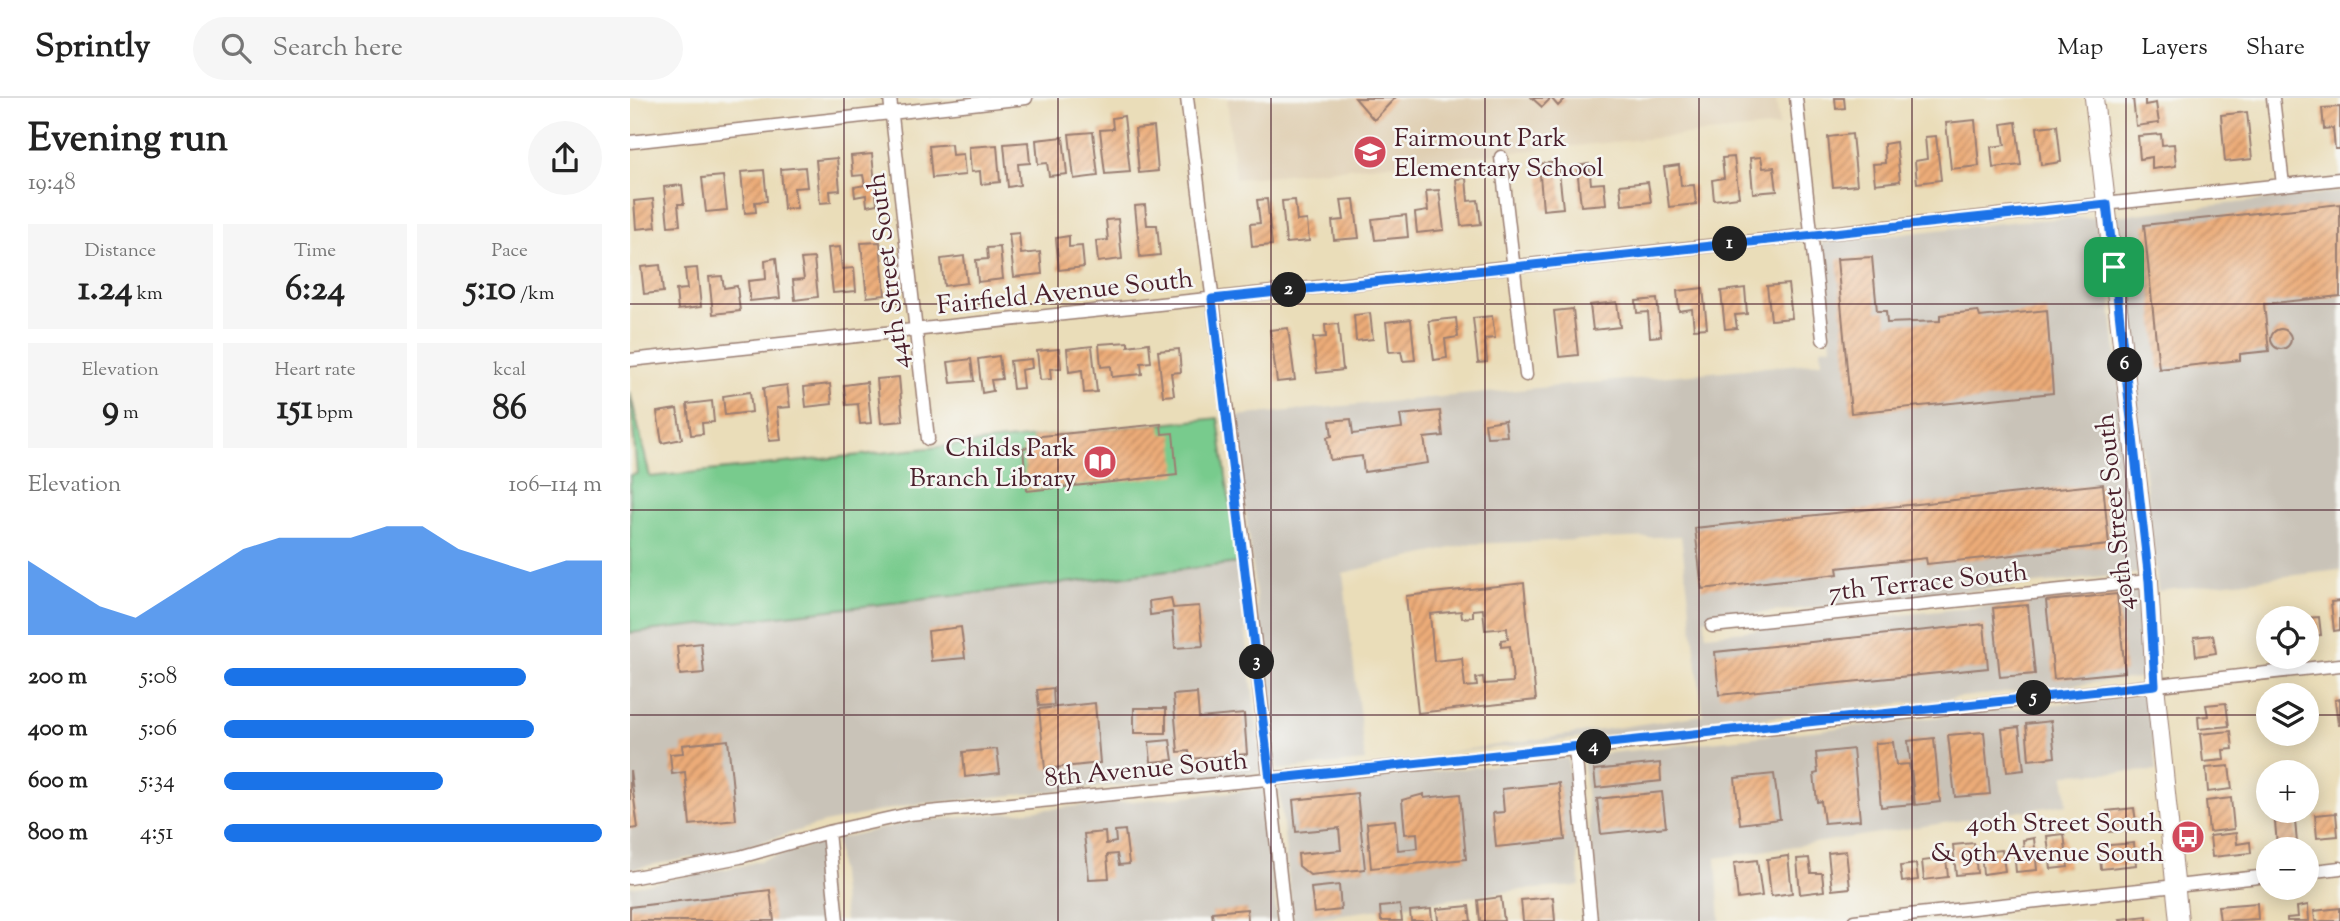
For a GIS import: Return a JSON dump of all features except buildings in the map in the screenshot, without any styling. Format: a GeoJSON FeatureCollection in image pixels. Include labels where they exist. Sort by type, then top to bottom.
{"type":"FeatureCollection","features":[{"type":"Feature","properties":{"kind":"street","name":"44th Street South"},"geometry":{"type":"LineString","coordinates":[[890,98],[928,439]]}},
{"type":"Feature","properties":{"kind":"street"},"geometry":{"type":"LineString","coordinates":[[630,142],[1026,98]]}},
{"type":"Feature","properties":{"kind":"street"},"geometry":{"type":"LineString","coordinates":[[1187,98],[1285,921]]}},
{"type":"Feature","properties":{"kind":"street"},"geometry":{"type":"LineString","coordinates":[[1796,98],[1823,340]]}},
{"type":"Feature","properties":{"kind":"street","name":"40th Street South"},"geometry":{"type":"LineString","coordinates":[[2094,98],[2149,581],[2155,685],[2179,921]]}},
{"type":"Feature","properties":{"kind":"street"},"geometry":{"type":"LineString","coordinates":[[2273,98],[2283,185]]}},
{"type":"Feature","properties":{"kind":"street"},"geometry":{"type":"LineString","coordinates":[[1501,157],[1526,375]]}},
{"type":"Feature","properties":{"kind":"street","name":"Fairfield Avenue South"},"geometry":{"type":"LineString","coordinates":[[630,360],[2340,179]]}},
{"type":"Feature","properties":{"kind":"street","name":"7th Terrace South"},"geometry":{"type":"LineString","coordinates":[[1712,626],[2149,581]]}},
{"type":"Feature","properties":{"kind":"street","name":"8th Avenue South"},"geometry":{"type":"LineString","coordinates":[[630,878],[740,857],[828,832],[909,814],[1575,749],[2340,665]]}},
{"type":"Feature","properties":{"kind":"street"},"geometry":{"type":"LineString","coordinates":[[1575,749],[1591,921]]}},
{"type":"Feature","properties":{"kind":"street"},"geometry":{"type":"LineString","coordinates":[[828,832],[837,921]]}},
{"type":"Feature","properties":{"kind":"street"},"geometry":{"type":"LineString","coordinates":[[2319,870],[2340,868]]}},
{"type":"Feature","properties":{"kind":"street"},"geometry":{"type":"LineString","coordinates":[[1854,921],[2256,877]]}},
{"type":"Feature","properties":{"kind":"shaded area","name":"Fairmount Park Elementary School"},"geometry":{"type":"Polygon","coordinates":[[[1227,98],[1776,98],[1779,126],[1235,179],[1227,98]]]}},
{"type":"Feature","properties":{"kind":"shaded area"},"geometry":{"type":"Polygon","coordinates":[[[2340,192],[2340,570],[2158,591],[2116,216],[2340,192]]]}},
{"type":"Feature","properties":{"kind":"shaded area"},"geometry":{"type":"Polygon","coordinates":[[[2101,217],[2141,573],[1704,619],[1706,635],[2142,590],[2147,677],[1429,755],[1703,715],[1681,536],[1469,544],[1343,573],[1365,761],[1277,770],[1234,416],[1822,362],[1821,348],[1831,347],[1821,243],[2019,221],[2101,217]]]}},
{"type":"Feature","properties":{"kind":"shaded area"},"geometry":{"type":"Polygon","coordinates":[[[1238,563],[1262,772],[908,805],[820,824],[738,849],[630,869],[630,633],[1238,563]]]}},
{"type":"Feature","properties":{"kind":"shaded area"},"geometry":{"type":"Polygon","coordinates":[[[2148,694],[2156,771],[2064,774],[2067,804],[1716,858],[1720,921],[1598,921],[1583,756],[2148,694]]]}},
{"type":"Feature","properties":{"kind":"shaded area"},"geometry":{"type":"Polygon","coordinates":[[[1568,758],[1580,886],[1519,890],[1293,921],[1279,787],[1568,758]]]}},
{"type":"Feature","properties":{"kind":"shaded area"},"geometry":{"type":"Polygon","coordinates":[[[1263,789],[1277,921],[845,921],[836,839],[910,822],[1263,789]]]}},
{"type":"Feature","properties":{"kind":"shaded area"},"geometry":{"type":"Polygon","coordinates":[[[821,843],[830,921],[630,921],[630,887],[741,866],[821,843]]]}},
{"type":"Feature","properties":{"kind":"green space"},"geometry":{"type":"Polygon","coordinates":[[[630,392],[650,477],[1218,418],[1238,563],[630,633],[630,475],[637,474],[630,392]]]}},
{"type":"Feature","properties":{"kind":"place","name":"Fairmount Park Elementary School"},"geometry":{"type":"Point","coordinates":[1370,152]}},
{"type":"Feature","properties":{"kind":"place","name":"Childs Park Branch Library"},"geometry":{"type":"Point","coordinates":[1100,462]}},
{"type":"Feature","properties":{"kind":"place","name":"40th Street South & 9th Avenue South"},"geometry":{"type":"Point","coordinates":[2188,837]}},
{"type":"Feature","properties":{"kind":"route"},"geometry":{"type":"LineString","coordinates":[[2107,204],[2114,267],[2149,581],[2155,685],[1575,749],[1270,779],[1245,554],[1212,299],[2107,204]]}}]}
